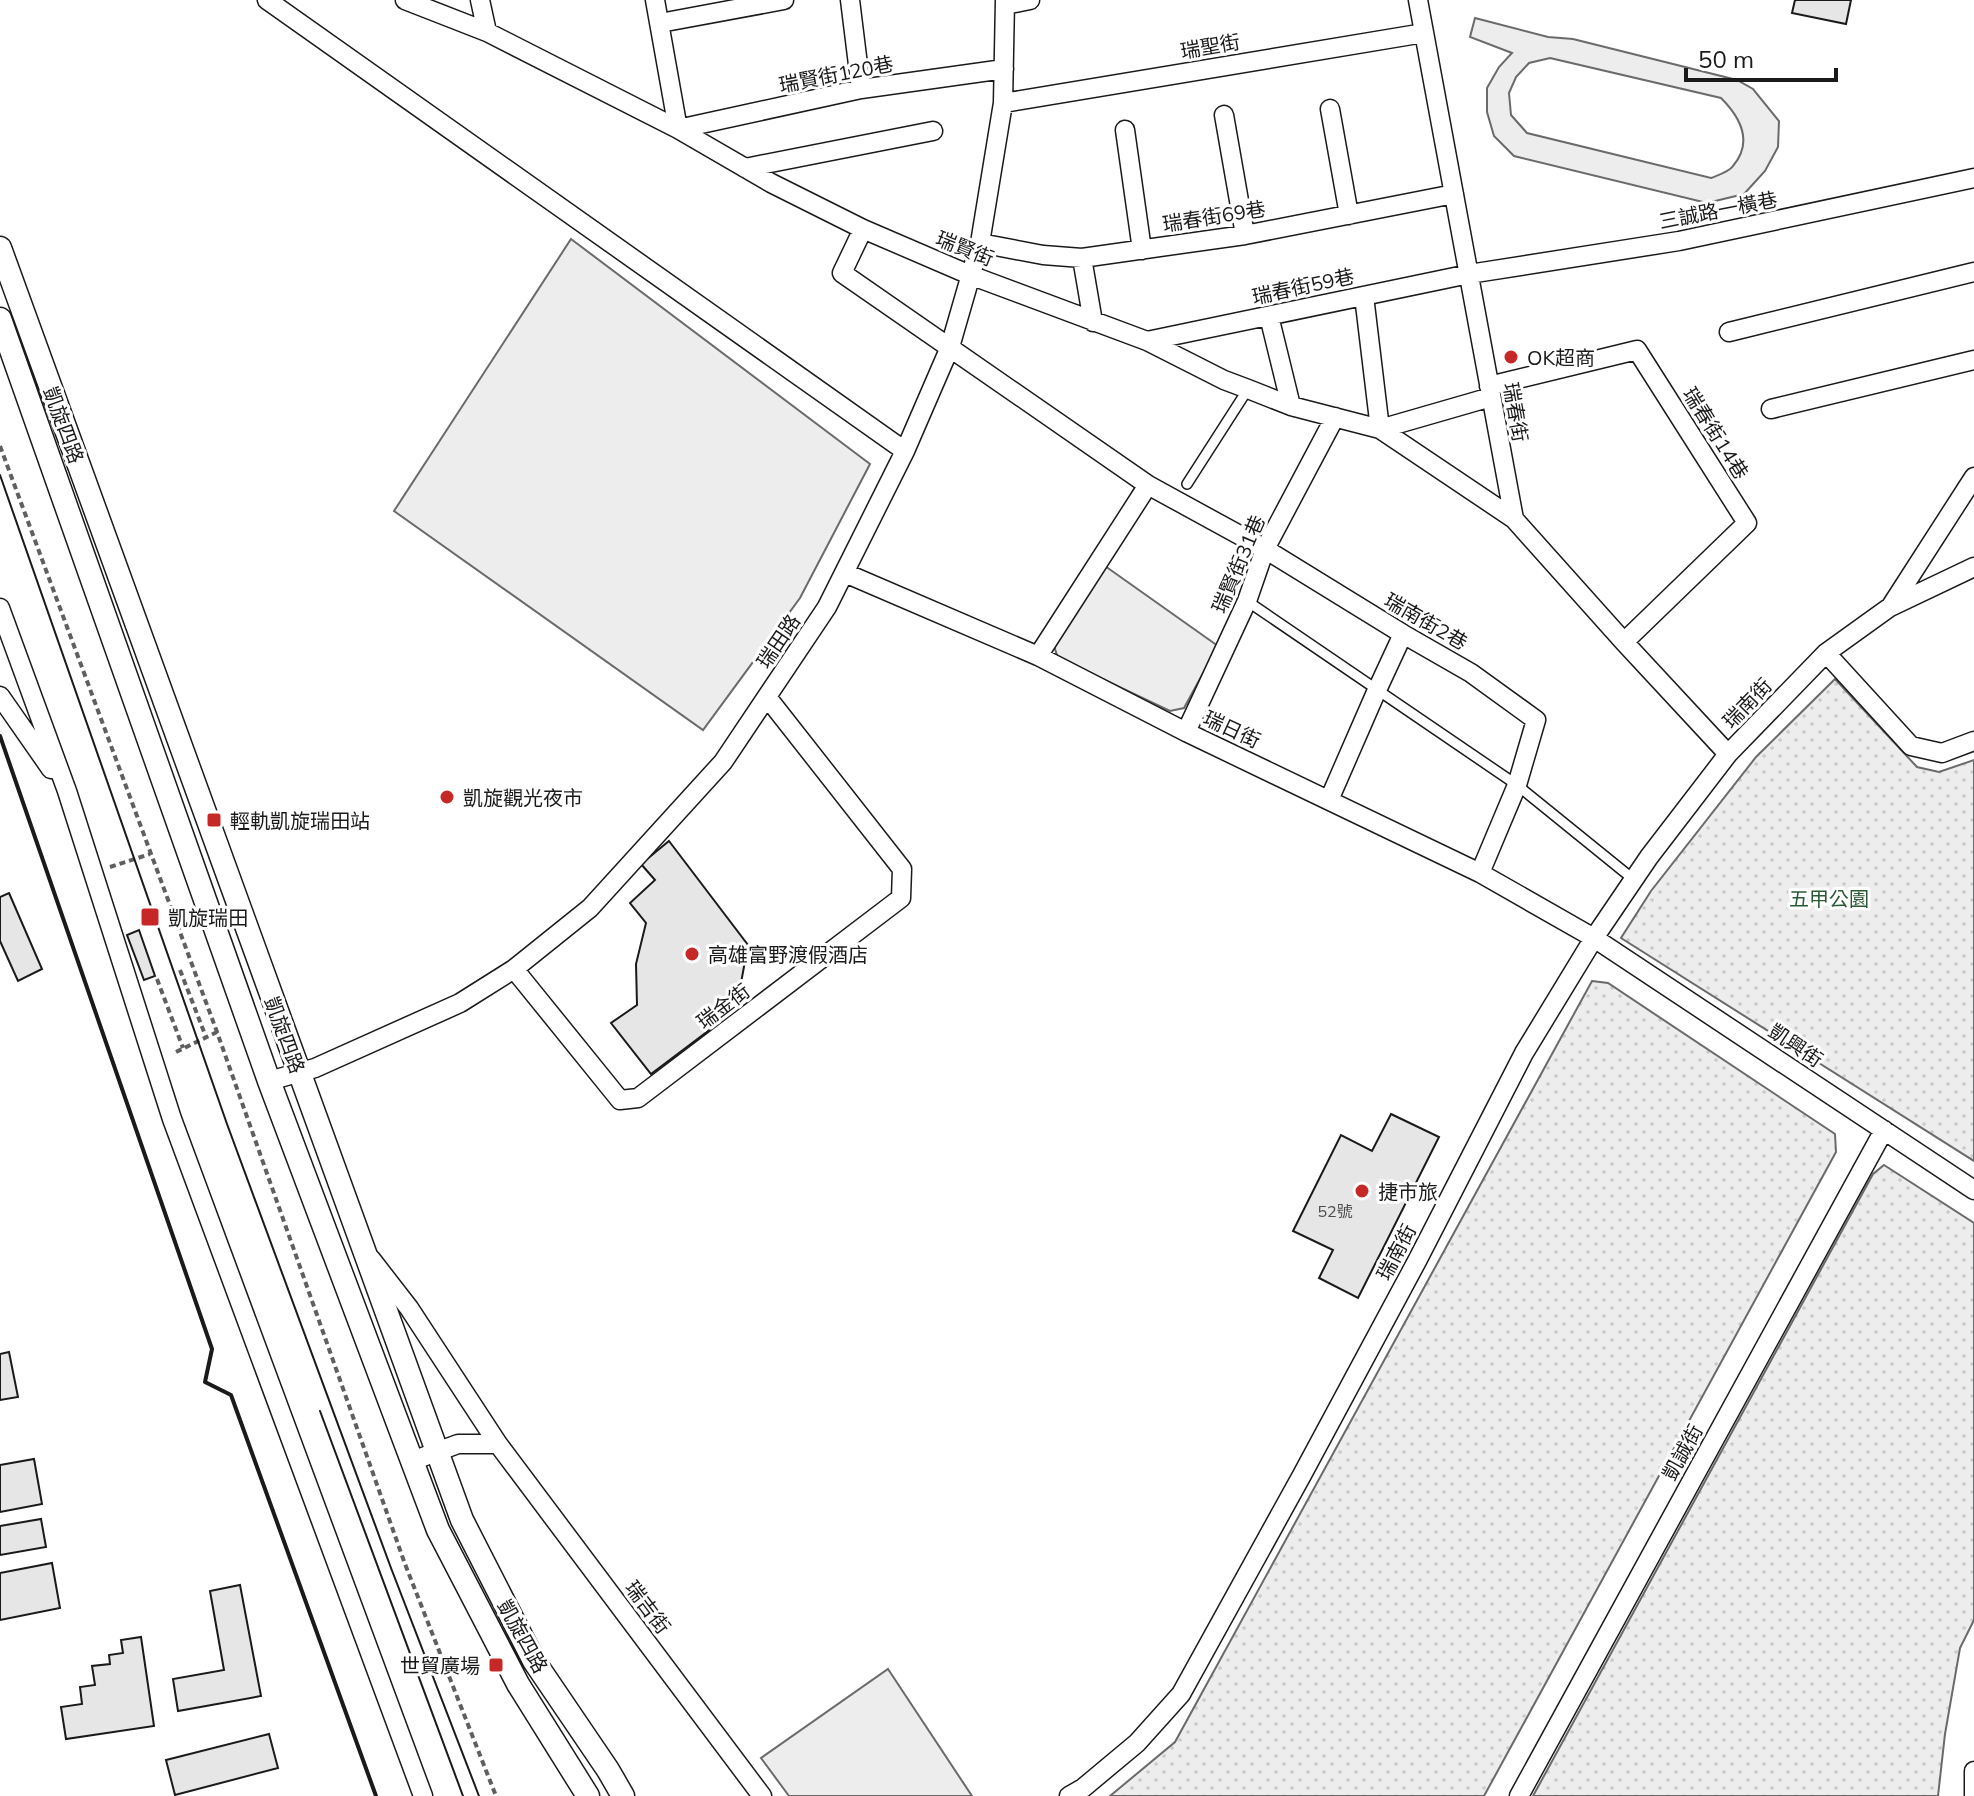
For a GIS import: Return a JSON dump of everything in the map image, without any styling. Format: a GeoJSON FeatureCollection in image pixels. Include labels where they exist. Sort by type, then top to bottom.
{"type":"FeatureCollection","features":[{"type":"Feature","properties":{"kind":"street"},"geometry":{"type":"LineString","coordinates":[[267,0],[905,451]]}},
{"type":"Feature","properties":{"kind":"street","name":"瑞賢街"},"geometry":{"type":"LineString","coordinates":[[405,0],[487,32],[678,129],[745,168],[863,229],[970,275],[1147,341],[1224,380],[1291,406],[1380,429],[1514,519]]}},
{"type":"Feature","properties":{"kind":"street"},"geometry":{"type":"LineString","coordinates":[[480,0],[487,32]]}},
{"type":"Feature","properties":{"kind":"street"},"geometry":{"type":"LineString","coordinates":[[655,0],[678,129]]}},
{"type":"Feature","properties":{"kind":"street"},"geometry":{"type":"LineString","coordinates":[[660,23],[784,0]]}},
{"type":"Feature","properties":{"kind":"street"},"geometry":{"type":"LineString","coordinates":[[850,0],[861,89]]}},
{"type":"Feature","properties":{"kind":"street"},"geometry":{"type":"LineString","coordinates":[[1005,2],[1030,0]]}},
{"type":"Feature","properties":{"kind":"street","name":"瑞春街"},"geometry":{"type":"LineString","coordinates":[[1418,0],[1514,519]]}},
{"type":"Feature","properties":{"kind":"street","name":"瑞田路"},"geometry":{"type":"LineString","coordinates":[[269,1081],[299,1074],[460,1003],[514,969],[590,908],[723,762],[827,607],[905,451],[950,347],[980,243],[1003,103],[1005,2]]}},
{"type":"Feature","properties":{"kind":"street","name":"瑞聖街"},"geometry":{"type":"LineString","coordinates":[[1003,103],[1424,33]]}},
{"type":"Feature","properties":{"kind":"street","name":"瑞賢街120巷"},"geometry":{"type":"LineString","coordinates":[[678,129],[861,89],[1004,69]]}},
{"type":"Feature","properties":{"kind":"street"},"geometry":{"type":"LineString","coordinates":[[1330,109],[1349,215]]}},
{"type":"Feature","properties":{"kind":"street"},"geometry":{"type":"LineString","coordinates":[[1224,115],[1245,235]]}},
{"type":"Feature","properties":{"kind":"street"},"geometry":{"type":"LineString","coordinates":[[1125,130],[1142,250]]}},
{"type":"Feature","properties":{"kind":"street"},"geometry":{"type":"LineString","coordinates":[[745,168],[933,131]]}},
{"type":"Feature","properties":{"kind":"street","name":"三誠路一橫巷"},"geometry":{"type":"LineString","coordinates":[[1469,274],[1679,241],[1974,178]]}},
{"type":"Feature","properties":{"kind":"street","name":"瑞春街69巷"},"geometry":{"type":"LineString","coordinates":[[980,243],[1043,255],[1082,258],[1245,235],[1454,194]]}},
{"type":"Feature","properties":{"kind":"street","name":"瑞南街2巷"},"geometry":{"type":"LineString","coordinates":[[863,229],[842,273],[1148,485],[1265,549],[1471,673],[1536,720],[1517,785],[1480,873]]}},
{"type":"Feature","properties":{"kind":"street","name":"凱旋四路"},"geometry":{"type":"LineString","coordinates":[[0,248],[462,1520],[534,1661],[623,1796]]}},
{"type":"Feature","properties":{"kind":"street"},"geometry":{"type":"LineString","coordinates":[[1082,258],[1093,322]]}},
{"type":"Feature","properties":{"kind":"street"},"geometry":{"type":"LineString","coordinates":[[1729,332],[1974,272]]}},
{"type":"Feature","properties":{"kind":"street","name":"瑞春街59巷"},"geometry":{"type":"LineString","coordinates":[[1147,341],[1469,274]]}},
{"type":"Feature","properties":{"kind":"street"},"geometry":{"type":"LineString","coordinates":[[1364,296],[1380,429],[1490,391]]}},
{"type":"Feature","properties":{"kind":"street"},"geometry":{"type":"LineString","coordinates":[[1269,316],[1291,406]]}},
{"type":"Feature","properties":{"kind":"street","name":"凱旋四路"},"geometry":{"type":"LineString","coordinates":[[0,319],[269,1081],[438,1530],[511,1670],[588,1796]]}},
{"type":"Feature","properties":{"kind":"street","name":"瑞春街14巷"},"geometry":{"type":"LineString","coordinates":[[1490,391],[1637,350],[1747,523],[1624,642]]}},
{"type":"Feature","properties":{"kind":"street"},"geometry":{"type":"LineString","coordinates":[[1771,409],[1974,360]]}},
{"type":"Feature","properties":{"kind":"street","name":"瑞賢街31巷"},"geometry":{"type":"LineString","coordinates":[[1186,732],[1247,601],[1265,549],[1335,417]]}},
{"type":"Feature","properties":{"kind":"street"},"geometry":{"type":"LineString","coordinates":[[1890,607],[1974,477]]}},
{"type":"Feature","properties":{"kind":"street"},"geometry":{"type":"LineString","coordinates":[[1038,656],[1148,485]]}},
{"type":"Feature","properties":{"kind":"street"},"geometry":{"type":"LineString","coordinates":[[1514,519],[1728,754]]}},
{"type":"Feature","properties":{"kind":"street"},"geometry":{"type":"LineString","coordinates":[[1890,607],[1974,567]]}},
{"type":"Feature","properties":{"kind":"street","name":"瑞日街"},"geometry":{"type":"LineString","coordinates":[[845,573],[1038,656],[1186,732],[1480,873],[1594,938]]}},
{"type":"Feature","properties":{"kind":"street","name":"瑞南街"},"geometry":{"type":"LineString","coordinates":[[1069,1796],[1137,1743],[1181,1694],[1388,1315],[1524,1053],[1633,879],[1728,754],[1826,653],[1890,607]]}},
{"type":"Feature","properties":{"kind":"street"},"geometry":{"type":"LineString","coordinates":[[0,608],[67,791],[172,1119],[423,1796]]}},
{"type":"Feature","properties":{"kind":"street"},"geometry":{"type":"LineString","coordinates":[[1329,800],[1403,634]]}},
{"type":"Feature","properties":{"kind":"street"},"geometry":{"type":"LineString","coordinates":[[1826,653],[1911,746],[1942,753],[1974,741]]}},
{"type":"Feature","properties":{"kind":"street"},"geometry":{"type":"LineString","coordinates":[[0,696],[67,791]]}},
{"type":"Feature","properties":{"kind":"street","name":"瑞金街"},"geometry":{"type":"LineString","coordinates":[[514,969],[620,1100],[638,1098],[901,898],[902,869],[767,697]]}},
{"type":"Feature","properties":{"kind":"street","name":"凱興街"},"geometry":{"type":"LineString","coordinates":[[1594,938],[1974,1190]]}},
{"type":"Feature","properties":{"kind":"street","name":"凱誠街"},"geometry":{"type":"LineString","coordinates":[[1519,1796],[1884,1130]]}},
{"type":"Feature","properties":{"kind":"street","name":"瑞吉街"},"geometry":{"type":"LineString","coordinates":[[363,1249],[409,1308],[498,1444],[762,1796]]}},
{"type":"Feature","properties":{"kind":"street"},"geometry":{"type":"LineString","coordinates":[[412,1461],[458,1444],[498,1444]]}},
{"type":"Feature","properties":{"kind":"street"},"geometry":{"type":"LineString","coordinates":[[1974,1771],[1974,1796]]}},
{"type":"Feature","properties":{"kind":"lane"},"geometry":{"type":"LineString","coordinates":[[1187,484],[1248,389]]}},
{"type":"Feature","properties":{"kind":"lane"},"geometry":{"type":"LineString","coordinates":[[1247,601],[1517,785],[1633,879]]}},
{"type":"Feature","properties":{"kind":"path"},"geometry":{"type":"LineString","coordinates":[[0,446],[217,1032],[405,1564],[496,1796]]}},
{"type":"Feature","properties":{"kind":"path"},"geometry":{"type":"LineString","coordinates":[[93,874],[150,854]]}},
{"type":"Feature","properties":{"kind":"path"},"geometry":{"type":"LineString","coordinates":[[140,857],[143,865]]}},
{"type":"Feature","properties":{"kind":"path"},"geometry":{"type":"LineString","coordinates":[[117,865],[119,874]]}},
{"type":"Feature","properties":{"kind":"path"},"geometry":{"type":"LineString","coordinates":[[180,970],[206,1037]]}},
{"type":"Feature","properties":{"kind":"path"},"geometry":{"type":"LineString","coordinates":[[157,979],[183,1048]]}},
{"type":"Feature","properties":{"kind":"path"},"geometry":{"type":"LineString","coordinates":[[176,1052],[217,1032]]}},
{"type":"Feature","properties":{"kind":"green space","name":"五甲公園"},"geometry":{"type":"Polygon","coordinates":[[[1835,679],[1917,767],[1939,772],[1974,760],[1974,1161],[1621,938],[1651,891],[1756,757],[1835,679]]]}},
{"type":"Feature","properties":{"kind":"green space"},"geometry":{"type":"Polygon","coordinates":[[[1592,981],[1608,983],[1835,1134],[1836,1152],[1484,1796],[1110,1796],[1175,1742],[1592,981]]]}},
{"type":"Feature","properties":{"kind":"green space"},"geometry":{"type":"Polygon","coordinates":[[[1884,1165],[1974,1223],[1974,1620],[1960,1648],[1938,1796],[1533,1796],[1873,1174],[1884,1165]]]}},
{"type":"Feature","properties":{"kind":"shaded area"},"geometry":{"type":"Polygon","coordinates":[[[1475,18],[1737,80],[1753,89],[1779,121],[1778,147],[1765,171],[1744,194],[1707,203],[1514,156],[1494,136],[1487,112],[1487,88],[1499,67],[1512,53],[1470,37],[1475,18]],[[1550,58],[1529,63],[1516,77],[1509,93],[1511,115],[1527,133],[1711,178],[1731,168],[1743,148],[1739,121],[1721,98],[1550,58]]]}},
{"type":"Feature","properties":{"kind":"shaded area"},"geometry":{"type":"Polygon","coordinates":[[[571,239],[870,464],[800,598],[703,730],[394,511],[571,239]]]}},
{"type":"Feature","properties":{"kind":"shaded area"},"geometry":{"type":"Polygon","coordinates":[[[1105,566],[1218,646],[1184,708],[1170,711],[1058,658],[1054,646],[1105,566]]]}},
{"type":"Feature","properties":{"kind":"shaded area"},"geometry":{"type":"Polygon","coordinates":[[[888,1669],[972,1796],[789,1796],[761,1758],[888,1669]]]}},
{"type":"Feature","properties":{"kind":"building"},"geometry":{"type":"Polygon","coordinates":[[[1795,0],[1851,0],[1846,24],[1792,13],[1795,0]]]}},
{"type":"Feature","properties":{"kind":"building","name":"高雄富野渡假酒店"},"geometry":{"type":"Polygon","coordinates":[[[669,841],[748,945],[736,1010],[651,1074],[611,1023],[637,1005],[636,964],[646,923],[630,903],[655,880],[641,864],[669,841]]]}},
{"type":"Feature","properties":{"kind":"building"},"geometry":{"type":"Polygon","coordinates":[[[9,893],[42,969],[18,981],[0,941],[0,897],[9,893]]]}},
{"type":"Feature","properties":{"kind":"building","name":"凱旋瑞田"},"geometry":{"type":"Polygon","coordinates":[[[139,930],[155,976],[144,980],[127,935],[139,930]]]}},
{"type":"Feature","properties":{"kind":"building","name":"捷市旅"},"geometry":{"type":"Polygon","coordinates":[[[1391,1114],[1439,1137],[1358,1298],[1319,1278],[1333,1250],[1293,1231],[1341,1135],[1372,1151],[1391,1114]]]}},
{"type":"Feature","properties":{"kind":"building"},"geometry":{"type":"Polygon","coordinates":[[[9,1352],[18,1397],[0,1400],[0,1354],[9,1352]]]}},
{"type":"Feature","properties":{"kind":"building"},"geometry":{"type":"Polygon","coordinates":[[[34,1459],[42,1504],[0,1512],[0,1465],[34,1459]]]}},
{"type":"Feature","properties":{"kind":"building"},"geometry":{"type":"Polygon","coordinates":[[[41,1519],[46,1547],[0,1555],[0,1526],[41,1519]]]}},
{"type":"Feature","properties":{"kind":"building"},"geometry":{"type":"Polygon","coordinates":[[[52,1563],[60,1608],[0,1620],[0,1573],[52,1563]]]}},
{"type":"Feature","properties":{"kind":"building"},"geometry":{"type":"Polygon","coordinates":[[[240,1585],[261,1696],[178,1711],[173,1679],[224,1670],[210,1591],[240,1585]]]}},
{"type":"Feature","properties":{"kind":"building"},"geometry":{"type":"Polygon","coordinates":[[[141,1637],[154,1726],[66,1739],[61,1707],[82,1704],[80,1687],[95,1685],[92,1666],[110,1664],[109,1655],[123,1653],[121,1640],[141,1637]]]}},
{"type":"Feature","properties":{"kind":"building"},"geometry":{"type":"Polygon","coordinates":[[[269,1734],[278,1768],[175,1795],[166,1760],[269,1734]]]}},
{"type":"Feature","properties":{"kind":"tram line"},"geometry":{"type":"LineString","coordinates":[[0,475],[227,1124],[479,1796]]}},
{"type":"Feature","properties":{"kind":"tram line"},"geometry":{"type":"LineString","coordinates":[[320,1411],[463,1796]]}},
{"type":"Feature","properties":{"kind":"wall"},"geometry":{"type":"LineString","coordinates":[[0,736],[212,1349],[205,1382],[231,1395],[376,1796]]}},
{"type":"Feature","properties":{"kind":"place","name":"OK超商"},"geometry":{"type":"Point","coordinates":[1511,357]}},
{"type":"Feature","properties":{"kind":"place","name":"凱旋觀光夜市"},"geometry":{"type":"Point","coordinates":[447,797]}},
{"type":"Feature","properties":{"kind":"place","name":"輕軌凱旋瑞田站"},"geometry":{"type":"Point","coordinates":[214,820]}},
{"type":"Feature","properties":{"kind":"place","name":"凱旋瑞田"},"geometry":{"type":"Point","coordinates":[150,917]}},
{"type":"Feature","properties":{"kind":"place","name":"高雄富野渡假酒店"},"geometry":{"type":"Point","coordinates":[692,954]}},
{"type":"Feature","properties":{"kind":"place","name":"捷市旅"},"geometry":{"type":"Point","coordinates":[1362,1191]}},
{"type":"Feature","properties":{"kind":"place","name":"世貿廣場"},"geometry":{"type":"Point","coordinates":[496,1665]}}]}
